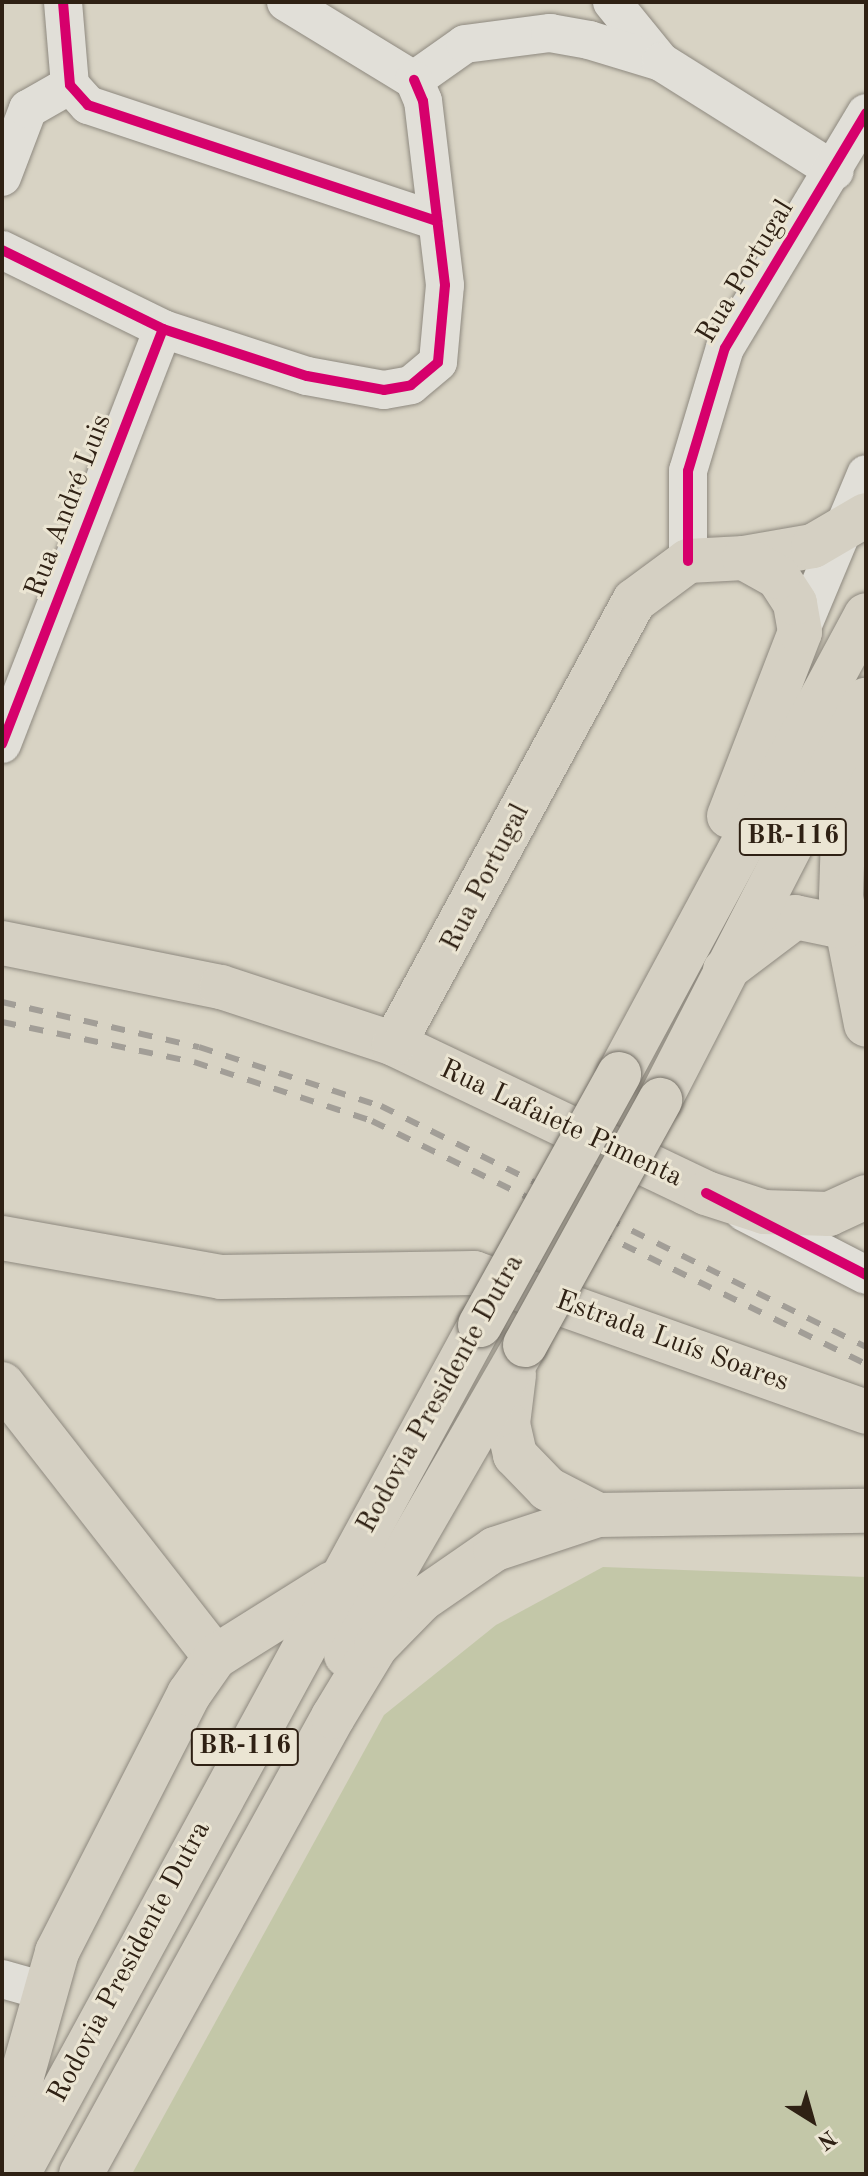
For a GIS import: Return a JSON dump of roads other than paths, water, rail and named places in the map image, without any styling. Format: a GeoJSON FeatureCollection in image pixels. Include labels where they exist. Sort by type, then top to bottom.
{"type":"FeatureCollection","features":[{"type":"Feature","properties":{"kind":"main road"},"geometry":{"type":"LineString","coordinates":[[688,561],[744,558],[850,525]]}},
{"type":"Feature","properties":{"kind":"main road"},"geometry":{"type":"LineString","coordinates":[[706,915],[713,852],[800,632],[795,603],[778,577],[744,558]]}},
{"type":"Feature","properties":{"kind":"main road","name":"Rua Portugal"},"geometry":{"type":"LineString","coordinates":[[394,1044],[598,656],[634,601],[688,561]]}},
{"type":"Feature","properties":{"kind":"main road","name":"Rodovia Presidente Dutra"},"geometry":{"type":"LineString","coordinates":[[15,2174],[335,1582],[706,915],[866,615]]}},
{"type":"Feature","properties":{"kind":"main road","name":"Rodovia Presidente Dutra"},"geometry":{"type":"LineString","coordinates":[[65,2174],[405,1547],[520,1354],[660,1100],[719,975],[866,700]]}},
{"type":"Feature","properties":{"kind":"main road"},"geometry":{"type":"LineString","coordinates":[[866,715],[843,836],[866,1025]]}},
{"type":"Feature","properties":{"kind":"main road"},"geometry":{"type":"LineString","coordinates":[[719,975],[795,917],[852,927]]}},
{"type":"Feature","properties":{"kind":"main road","name":"Rua Lafaiete Pimenta"},"geometry":{"type":"LineString","coordinates":[[2,943],[221,987],[394,1044],[706,1193],[806,1216],[841,1211],[866,1197]]}},
{"type":"Feature","properties":{"kind":"main road","name":"Estrada Luís Soares"},"geometry":{"type":"LineString","coordinates":[[11,1251],[255,1280],[474,1273],[866,1412]]}},
{"type":"Feature","properties":{"kind":"main road"},"geometry":{"type":"LineString","coordinates":[[520,1354],[508,1424],[515,1455],[548,1489],[598,1515]]}},
{"type":"Feature","properties":{"kind":"main road"},"geometry":{"type":"LineString","coordinates":[[2,1384],[215,1657]]}},
{"type":"Feature","properties":{"kind":"main road"},"geometry":{"type":"LineString","coordinates":[[81,2174],[376,1646],[421,1600],[495,1549],[598,1515],[866,1511]]}},
{"type":"Feature","properties":{"kind":"main road"},"geometry":{"type":"LineString","coordinates":[[15,2174],[22,2076],[44,1991],[87,1885],[215,1657],[335,1582]]}},
{"type":"Feature","properties":{"kind":"street"},"geometry":{"type":"LineString","coordinates":[[63,2],[70,85],[88,105],[437,221]]}},
{"type":"Feature","properties":{"kind":"street"},"geometry":{"type":"LineString","coordinates":[[2,250],[163,329],[307,376],[384,390],[411,385],[438,362],[445,285],[423,101],[414,80],[286,2]]}},
{"type":"Feature","properties":{"kind":"street"},"geometry":{"type":"LineString","coordinates":[[612,2],[661,62]]}},
{"type":"Feature","properties":{"kind":"street"},"geometry":{"type":"LineString","coordinates":[[414,80],[465,44],[502,36],[550,33],[661,62],[835,171]]}},
{"type":"Feature","properties":{"kind":"street"},"geometry":{"type":"LineString","coordinates":[[2,177],[28,109],[70,85]]}},
{"type":"Feature","properties":{"kind":"street","name":"Rua Portugal"},"geometry":{"type":"LineString","coordinates":[[688,561],[688,471],[725,348],[835,171],[866,113]]}},
{"type":"Feature","properties":{"kind":"street","name":"Rua André Luis"},"geometry":{"type":"LineString","coordinates":[[2,744],[163,329]]}},
{"type":"Feature","properties":{"kind":"street"},"geometry":{"type":"LineString","coordinates":[[800,632],[850,525],[866,474]]}},
{"type":"Feature","properties":{"kind":"street"},"geometry":{"type":"LineString","coordinates":[[706,1193],[866,1275]]}},
{"type":"Feature","properties":{"kind":"street"},"geometry":{"type":"LineString","coordinates":[[2,1979],[44,1991]]}},
{"type":"Feature","properties":{"kind":"railway"},"geometry":{"type":"LineString","coordinates":[[2,1002],[199,1047],[381,1106],[866,1347]]}},
{"type":"Feature","properties":{"kind":"railway"},"geometry":{"type":"LineString","coordinates":[[2,1022],[194,1062],[372,1121],[866,1364]]}}]}
